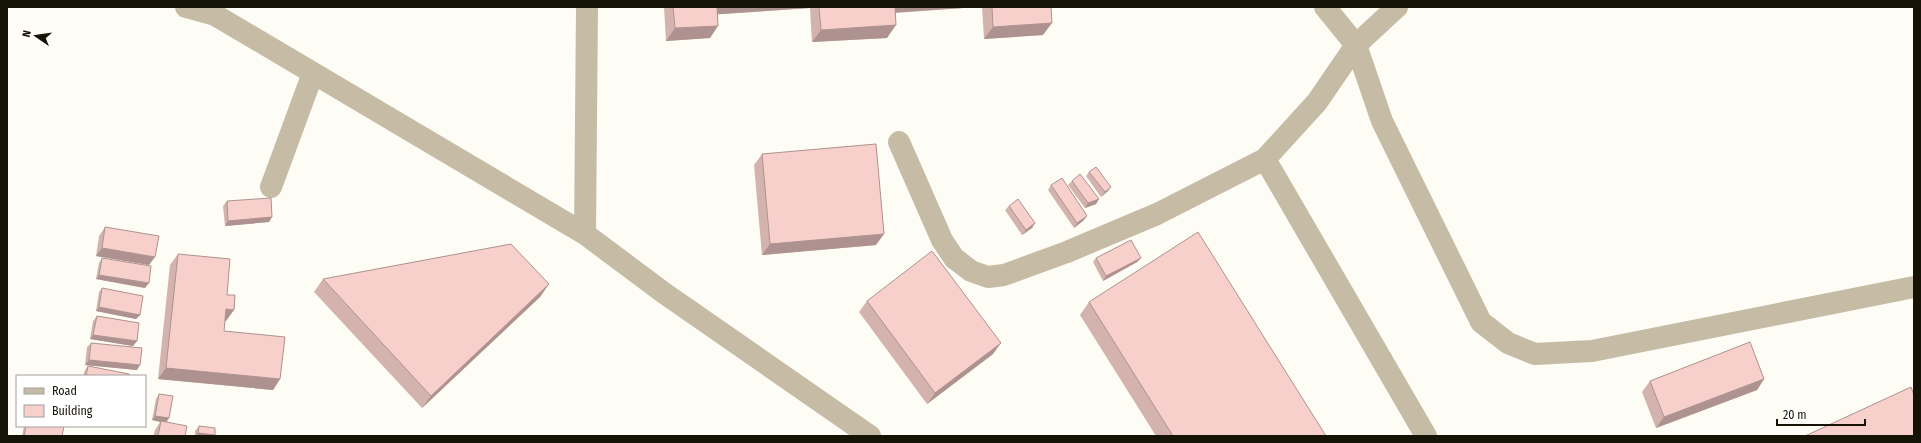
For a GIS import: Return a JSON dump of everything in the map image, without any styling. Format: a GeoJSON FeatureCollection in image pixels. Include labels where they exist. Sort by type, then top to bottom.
{"type":"FeatureCollection","features":[{"type":"Feature","properties":{"kind":"street"},"geometry":{"type":"LineString","coordinates":[[186,7],[215,15],[585,234],[664,293],[870,436]]}},
{"type":"Feature","properties":{"kind":"street"},"geometry":{"type":"LineString","coordinates":[[585,234],[587,7]]}},
{"type":"Feature","properties":{"kind":"street"},"geometry":{"type":"LineString","coordinates":[[1325,7],[1356,45],[1382,121],[1481,322],[1508,343],[1535,354],[1592,351],[1914,287]]}},
{"type":"Feature","properties":{"kind":"street"},"geometry":{"type":"LineString","coordinates":[[899,142],[942,240],[954,258],[971,271],[988,277],[1004,275],[1088,243],[1157,214],[1265,159],[1317,102],[1356,45],[1397,7]]}},
{"type":"Feature","properties":{"kind":"street"},"geometry":{"type":"LineString","coordinates":[[271,187],[313,73]]}},
{"type":"Feature","properties":{"kind":"street"},"geometry":{"type":"LineString","coordinates":[[1265,159],[1426,436]]}},
{"type":"Feature","properties":{"kind":"building"},"geometry":{"type":"Polygon","coordinates":[[[673,7],[717,7],[718,26],[675,28],[673,7]]]}},
{"type":"Feature","properties":{"kind":"building"},"geometry":{"type":"Polygon","coordinates":[[[819,7],[895,7],[896,25],[821,30],[819,7]]]}},
{"type":"Feature","properties":{"kind":"building"},"geometry":{"type":"Polygon","coordinates":[[[992,7],[1051,7],[1052,23],[993,27],[992,7]]]}},
{"type":"Feature","properties":{"kind":"building"},"geometry":{"type":"Polygon","coordinates":[[[876,144],[884,234],[770,244],[762,154],[876,144]]]}},
{"type":"Feature","properties":{"kind":"building"},"geometry":{"type":"Polygon","coordinates":[[[1096,167],[1111,187],[1105,192],[1089,172],[1096,167]]]}},
{"type":"Feature","properties":{"kind":"building"},"geometry":{"type":"Polygon","coordinates":[[[1080,174],[1099,199],[1088,203],[1072,181],[1080,174]]]}},
{"type":"Feature","properties":{"kind":"building"},"geometry":{"type":"Polygon","coordinates":[[[1062,178],[1087,216],[1077,223],[1051,185],[1062,178]]]}},
{"type":"Feature","properties":{"kind":"building"},"geometry":{"type":"Polygon","coordinates":[[[271,198],[272,217],[228,221],[227,201],[271,198]]]}},
{"type":"Feature","properties":{"kind":"building"},"geometry":{"type":"Polygon","coordinates":[[[1018,199],[1035,223],[1026,230],[1009,206],[1018,199]]]}},
{"type":"Feature","properties":{"kind":"building"},"geometry":{"type":"Polygon","coordinates":[[[105,227],[159,236],[155,257],[102,248],[105,227]]]}},
{"type":"Feature","properties":{"kind":"building"},"geometry":{"type":"Polygon","coordinates":[[[1198,232],[1326,436],[1173,436],[1089,302],[1198,232]]]}},
{"type":"Feature","properties":{"kind":"building"},"geometry":{"type":"Polygon","coordinates":[[[1131,240],[1141,258],[1106,276],[1096,258],[1131,240]]]}},
{"type":"Feature","properties":{"kind":"building"},"geometry":{"type":"Polygon","coordinates":[[[511,244],[549,284],[431,396],[323,279],[511,244]]]}},
{"type":"Feature","properties":{"kind":"building"},"geometry":{"type":"Polygon","coordinates":[[[932,251],[1001,343],[935,393],[867,301],[932,251]]]}},
{"type":"Feature","properties":{"kind":"building"},"geometry":{"type":"Polygon","coordinates":[[[178,254],[230,259],[227,295],[235,295],[234,310],[226,309],[224,331],[285,337],[280,379],[166,368],[178,254]]]}},
{"type":"Feature","properties":{"kind":"building"},"geometry":{"type":"Polygon","coordinates":[[[102,258],[151,266],[149,283],[99,275],[102,258]]]}},
{"type":"Feature","properties":{"kind":"building"},"geometry":{"type":"Polygon","coordinates":[[[102,288],[143,296],[140,315],[99,307],[102,288]]]}},
{"type":"Feature","properties":{"kind":"building"},"geometry":{"type":"Polygon","coordinates":[[[97,316],[139,323],[137,341],[93,335],[97,316]]]}},
{"type":"Feature","properties":{"kind":"building"},"geometry":{"type":"Polygon","coordinates":[[[1750,342],[1764,379],[1664,417],[1650,381],[1750,342]]]}},
{"type":"Feature","properties":{"kind":"building"},"geometry":{"type":"Polygon","coordinates":[[[91,343],[142,348],[140,365],[89,360],[91,343]]]}},
{"type":"Feature","properties":{"kind":"building"},"geometry":{"type":"Polygon","coordinates":[[[88,366],[129,374],[129,375],[86,375],[88,366]]]}},
{"type":"Feature","properties":{"kind":"building"},"geometry":{"type":"Polygon","coordinates":[[[1911,387],[1914,395],[1914,436],[1805,436],[1911,387]]]}},
{"type":"Feature","properties":{"kind":"building"},"geometry":{"type":"Polygon","coordinates":[[[159,394],[173,396],[169,418],[155,416],[159,394]]]}},
{"type":"Feature","properties":{"kind":"building"},"geometry":{"type":"Polygon","coordinates":[[[161,421],[187,426],[185,436],[158,436],[161,421]]]}},
{"type":"Feature","properties":{"kind":"building"},"geometry":{"type":"Polygon","coordinates":[[[199,426],[215,428],[215,435],[198,433],[199,426]]]}},
{"type":"Feature","properties":{"kind":"building"},"geometry":{"type":"Polygon","coordinates":[[[26,427],[64,427],[62,436],[24,436],[26,427]]]}}]}
